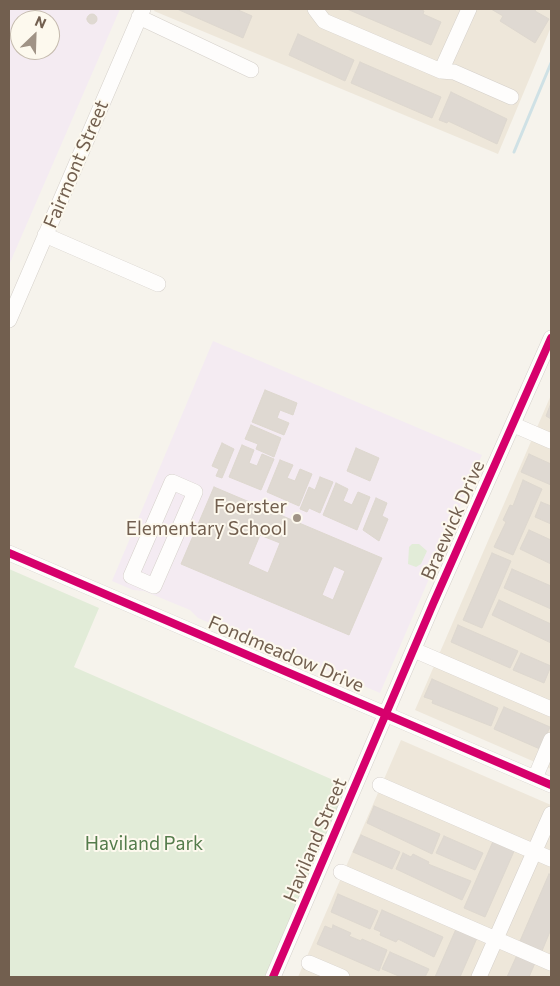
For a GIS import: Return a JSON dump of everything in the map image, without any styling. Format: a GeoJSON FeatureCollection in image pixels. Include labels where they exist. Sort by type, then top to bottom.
{"type":"FeatureCollection","features":[{"type":"Feature","properties":{"kind":"street"},"geometry":{"type":"LineString","coordinates":[[315,9],[324,21],[441,71],[454,72],[511,97]]}},
{"type":"Feature","properties":{"kind":"street"},"geometry":{"type":"LineString","coordinates":[[441,71],[469,9]]}},
{"type":"Feature","properties":{"kind":"street"},"geometry":{"type":"LineString","coordinates":[[141,13],[251,70]]}},
{"type":"Feature","properties":{"kind":"street","name":"Fairmont Street"},"geometry":{"type":"LineString","coordinates":[[9,320],[141,13]]}},
{"type":"Feature","properties":{"kind":"street"},"geometry":{"type":"LineString","coordinates":[[45,235],[158,284]]}},
{"type":"Feature","properties":{"kind":"street","name":"Braewick Drive"},"geometry":{"type":"LineString","coordinates":[[386,715],[551,338]]}},
{"type":"Feature","properties":{"kind":"street"},"geometry":{"type":"LineString","coordinates":[[514,425],[551,441]]}},
{"type":"Feature","properties":{"kind":"street"},"geometry":{"type":"LineString","coordinates":[[172,482],[195,492],[154,586],[143,581],[131,576],[172,482]]}},
{"type":"Feature","properties":{"kind":"street","name":"Fondmeadow Drive"},"geometry":{"type":"LineString","coordinates":[[9,553],[551,785]]}},
{"type":"Feature","properties":{"kind":"street"},"geometry":{"type":"LineString","coordinates":[[132,606],[143,581]]}},
{"type":"Feature","properties":{"kind":"street"},"geometry":{"type":"LineString","coordinates":[[414,650],[551,709]]}},
{"type":"Feature","properties":{"kind":"street","name":"Haviland Street"},"geometry":{"type":"LineString","coordinates":[[273,977],[386,715]]}},
{"type":"Feature","properties":{"kind":"street"},"geometry":{"type":"LineString","coordinates":[[535,778],[551,740]]}},
{"type":"Feature","properties":{"kind":"street"},"geometry":{"type":"LineString","coordinates":[[380,785],[551,859]]}},
{"type":"Feature","properties":{"kind":"street"},"geometry":{"type":"LineString","coordinates":[[480,977],[551,814]]}},
{"type":"Feature","properties":{"kind":"street"},"geometry":{"type":"LineString","coordinates":[[341,872],[551,963]]}},
{"type":"Feature","properties":{"kind":"street"},"geometry":{"type":"LineString","coordinates":[[310,963],[342,977]]}},
{"type":"Feature","properties":{"kind":"shaded area"},"geometry":{"type":"Polygon","coordinates":[[[9,9],[120,9],[9,265],[9,9]]]}},
{"type":"Feature","properties":{"kind":"shaded area"},"geometry":{"type":"Polygon","coordinates":[[[155,9],[551,9],[551,27],[498,154],[154,11],[155,9]]]}},
{"type":"Feature","properties":{"kind":"shaded area","name":"Foerster Elementary School"},"geometry":{"type":"Polygon","coordinates":[[[213,341],[482,455],[380,693],[278,649],[266,647],[198,618],[190,610],[144,591],[133,590],[112,581],[213,341]]]}},
{"type":"Feature","properties":{"kind":"shaded area"},"geometry":{"type":"Polygon","coordinates":[[[551,395],[551,769],[415,710],[551,395]]]}},
{"type":"Feature","properties":{"kind":"shaded area"},"geometry":{"type":"Polygon","coordinates":[[[401,740],[551,805],[551,977],[298,977],[401,740]]]}},
{"type":"Feature","properties":{"kind":"green space"},"geometry":{"type":"Polygon","coordinates":[[[412,544],[419,544],[427,551],[421,564],[416,567],[408,564],[409,547],[412,544]]]}},
{"type":"Feature","properties":{"kind":"green space","name":"Haviland Park"},"geometry":{"type":"Polygon","coordinates":[[[9,569],[99,608],[74,667],[347,786],[266,977],[9,977],[9,569]]]}},
{"type":"Feature","properties":{"kind":"building"},"geometry":{"type":"Polygon","coordinates":[[[177,9],[236,9],[252,16],[243,38],[177,9]]]}},
{"type":"Feature","properties":{"kind":"building"},"geometry":{"type":"Polygon","coordinates":[[[347,9],[419,9],[424,11],[423,14],[441,22],[431,45],[347,9]]]}},
{"type":"Feature","properties":{"kind":"building"},"geometry":{"type":"Polygon","coordinates":[[[491,9],[536,9],[535,11],[549,19],[535,43],[500,21],[503,16],[491,9]]]}},
{"type":"Feature","properties":{"kind":"building"},"geometry":{"type":"Polygon","coordinates":[[[92,14],[97,19],[92,24],[87,19],[92,14]]]}},
{"type":"Feature","properties":{"kind":"building"},"geometry":{"type":"Polygon","coordinates":[[[298,34],[354,60],[345,81],[289,55],[298,34]]]}},
{"type":"Feature","properties":{"kind":"building"},"geometry":{"type":"Polygon","coordinates":[[[360,62],[441,97],[432,118],[351,83],[360,62]]]}},
{"type":"Feature","properties":{"kind":"building"},"geometry":{"type":"Polygon","coordinates":[[[451,92],[507,119],[497,144],[448,121],[447,123],[439,120],[451,92]]]}},
{"type":"Feature","properties":{"kind":"building"},"geometry":{"type":"Polygon","coordinates":[[[265,390],[297,403],[293,415],[280,410],[277,418],[289,423],[284,435],[252,422],[265,390]]]}},
{"type":"Feature","properties":{"kind":"building"},"geometry":{"type":"Polygon","coordinates":[[[551,403],[551,419],[546,416],[551,403]]]}},
{"type":"Feature","properties":{"kind":"building"},"geometry":{"type":"Polygon","coordinates":[[[251,425],[281,438],[274,457],[256,449],[258,444],[245,439],[251,425]]]}},
{"type":"Feature","properties":{"kind":"building"},"geometry":{"type":"Polygon","coordinates":[[[222,443],[234,449],[222,478],[216,476],[219,469],[212,466],[222,443]]]}},
{"type":"Feature","properties":{"kind":"building"},"geometry":{"type":"Polygon","coordinates":[[[242,445],[254,450],[249,463],[257,466],[262,454],[274,459],[261,490],[229,477],[242,445]]]}},
{"type":"Feature","properties":{"kind":"building"},"geometry":{"type":"Polygon","coordinates":[[[356,448],[379,458],[370,481],[347,471],[356,448]]]}},
{"type":"Feature","properties":{"kind":"building"},"geometry":{"type":"Polygon","coordinates":[[[529,454],[551,464],[551,485],[521,472],[529,454]]]}},
{"type":"Feature","properties":{"kind":"building"},"geometry":{"type":"Polygon","coordinates":[[[280,460],[293,465],[287,478],[295,481],[300,469],[312,474],[299,506],[267,492],[280,460]]]}},
{"type":"Feature","properties":{"kind":"building"},"geometry":{"type":"Polygon","coordinates":[[[320,477],[333,482],[320,513],[309,508],[307,512],[300,509],[309,487],[315,490],[320,477]]]}},
{"type":"Feature","properties":{"kind":"building"},"geometry":{"type":"Polygon","coordinates":[[[523,480],[542,489],[513,555],[494,547],[506,522],[503,520],[510,505],[513,506],[523,480]]]}},
{"type":"Feature","properties":{"kind":"building"},"geometry":{"type":"Polygon","coordinates":[[[336,483],[348,489],[343,501],[352,505],[358,492],[370,497],[357,530],[323,515],[336,483]]]}},
{"type":"Feature","properties":{"kind":"building"},"geometry":{"type":"Polygon","coordinates":[[[214,487],[382,558],[349,635],[181,564],[214,487]],[[260,535],[248,564],[268,573],[280,543],[260,535]],[[334,566],[322,595],[333,600],[345,571],[334,566]]]}},
{"type":"Feature","properties":{"kind":"building"},"geometry":{"type":"Polygon","coordinates":[[[376,498],[387,503],[382,516],[388,519],[379,541],[363,530],[376,498]]]}},
{"type":"Feature","properties":{"kind":"building"},"geometry":{"type":"Polygon","coordinates":[[[541,502],[551,506],[551,524],[535,517],[541,502]]]}},
{"type":"Feature","properties":{"kind":"building"},"geometry":{"type":"Polygon","coordinates":[[[529,530],[551,540],[551,564],[520,549],[529,530]]]}},
{"type":"Feature","properties":{"kind":"building"},"geometry":{"type":"Polygon","coordinates":[[[492,553],[511,561],[482,628],[463,620],[492,553]]]}},
{"type":"Feature","properties":{"kind":"building"},"geometry":{"type":"Polygon","coordinates":[[[512,569],[551,586],[551,609],[504,588],[512,569]]]}},
{"type":"Feature","properties":{"kind":"building"},"geometry":{"type":"Polygon","coordinates":[[[499,600],[551,624],[551,643],[492,615],[499,600]]]}},
{"type":"Feature","properties":{"kind":"building"},"geometry":{"type":"Polygon","coordinates":[[[458,625],[518,651],[510,668],[451,642],[458,625]]]}},
{"type":"Feature","properties":{"kind":"building"},"geometry":{"type":"Polygon","coordinates":[[[521,653],[551,666],[544,683],[513,670],[521,653]]]}},
{"type":"Feature","properties":{"kind":"building"},"geometry":{"type":"Polygon","coordinates":[[[432,679],[498,708],[491,726],[432,703],[433,700],[424,697],[432,679]]]}},
{"type":"Feature","properties":{"kind":"building"},"geometry":{"type":"Polygon","coordinates":[[[504,707],[550,727],[540,749],[494,729],[504,707]]]}},
{"type":"Feature","properties":{"kind":"building"},"geometry":{"type":"Polygon","coordinates":[[[374,806],[440,834],[432,854],[367,823],[374,806]]]}},
{"type":"Feature","properties":{"kind":"building"},"geometry":{"type":"Polygon","coordinates":[[[361,835],[400,852],[392,869],[353,852],[361,835]]]}},
{"type":"Feature","properties":{"kind":"building"},"geometry":{"type":"Polygon","coordinates":[[[444,836],[483,853],[475,870],[436,853],[444,836]]]}},
{"type":"Feature","properties":{"kind":"building"},"geometry":{"type":"Polygon","coordinates":[[[494,839],[515,849],[485,917],[464,908],[494,839]]]}},
{"type":"Feature","properties":{"kind":"building"},"geometry":{"type":"Polygon","coordinates":[[[403,853],[411,857],[413,854],[429,862],[428,864],[471,881],[462,900],[396,869],[403,853]]]}},
{"type":"Feature","properties":{"kind":"building"},"geometry":{"type":"Polygon","coordinates":[[[549,874],[551,875],[551,929],[542,951],[520,941],[549,874]]]}},
{"type":"Feature","properties":{"kind":"building"},"geometry":{"type":"Polygon","coordinates":[[[338,894],[378,911],[370,929],[331,912],[338,894]]]}},
{"type":"Feature","properties":{"kind":"building"},"geometry":{"type":"Polygon","coordinates":[[[382,910],[443,937],[434,957],[398,939],[396,942],[380,935],[381,932],[374,929],[382,910]]]}},
{"type":"Feature","properties":{"kind":"building"},"geometry":{"type":"Polygon","coordinates":[[[333,925],[351,933],[349,936],[361,941],[362,939],[387,950],[379,971],[317,944],[325,926],[332,929],[333,925]]]}},
{"type":"Feature","properties":{"kind":"building"},"geometry":{"type":"Polygon","coordinates":[[[456,929],[477,938],[460,977],[435,977],[456,929]]]}},
{"type":"Feature","properties":{"kind":"building"},"geometry":{"type":"Polygon","coordinates":[[[390,952],[429,969],[425,977],[401,977],[382,969],[390,952]]]}},
{"type":"Feature","properties":{"kind":"building"},"geometry":{"type":"Polygon","coordinates":[[[517,955],[535,963],[529,977],[507,977],[517,955]]]}},
{"type":"Feature","properties":{"kind":"waterway"},"geometry":{"type":"LineString","coordinates":[[514,152],[551,63]]}},
{"type":"Feature","properties":{"kind":"cycle path"},"geometry":{"type":"LineString","coordinates":[[273,977],[433,604],[551,338]]}},
{"type":"Feature","properties":{"kind":"cycle path"},"geometry":{"type":"LineString","coordinates":[[9,553],[551,785]]}},
{"type":"Feature","properties":{"kind":"place","name":"Foerster Elementary School"},"geometry":{"type":"Point","coordinates":[297,518]}}]}
